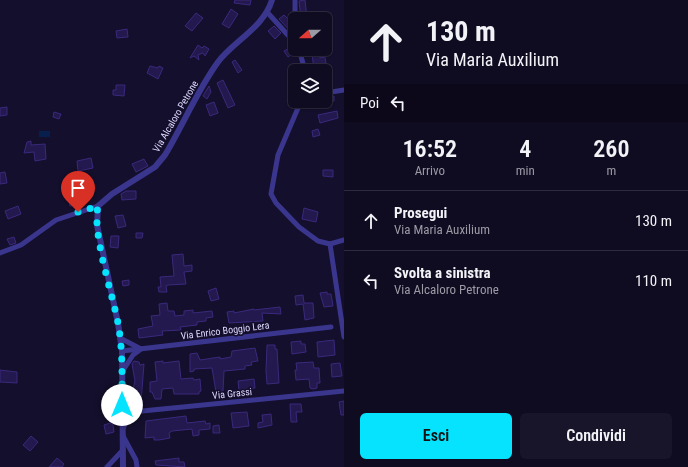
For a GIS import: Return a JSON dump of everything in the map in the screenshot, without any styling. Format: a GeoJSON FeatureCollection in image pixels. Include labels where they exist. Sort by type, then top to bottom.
{"type":"FeatureCollection","features":[{"type":"Feature","properties":{"kind":"street"},"geometry":{"type":"LineString","coordinates":[[272,0],[267,12],[288,30]]}},
{"type":"Feature","properties":{"kind":"street"},"geometry":{"type":"LineString","coordinates":[[295,0],[296,12]]}},
{"type":"Feature","properties":{"kind":"street","name":"Via Alcaloro Petrone"},"geometry":{"type":"LineString","coordinates":[[0,253],[21,246],[56,220],[98,206],[112,194],[155,167],[165,155],[218,62],[267,12]]}},
{"type":"Feature","properties":{"kind":"street"},"geometry":{"type":"LineString","coordinates":[[332,92],[344,90]]}},
{"type":"Feature","properties":{"kind":"street"},"geometry":{"type":"LineString","coordinates":[[298,108],[278,155],[271,194],[273,198],[308,234],[318,241],[330,244],[344,240]]}},
{"type":"Feature","properties":{"kind":"street"},"geometry":{"type":"LineString","coordinates":[[98,206],[97,225],[113,298],[122,351],[123,467]]}},
{"type":"Feature","properties":{"kind":"street"},"geometry":{"type":"LineString","coordinates":[[330,244],[344,337]]}},
{"type":"Feature","properties":{"kind":"street","name":"Via Enrico Boggio Lera"},"geometry":{"type":"LineString","coordinates":[[122,351],[330,327]]}},
{"type":"Feature","properties":{"kind":"street"},"geometry":{"type":"LineString","coordinates":[[120,338],[140,349],[128,360],[122,372]]}},
{"type":"Feature","properties":{"kind":"street","name":"Via Grassi"},"geometry":{"type":"LineString","coordinates":[[122,413],[344,391]]}},
{"type":"Feature","properties":{"kind":"street"},"geometry":{"type":"LineString","coordinates":[[122,396],[128,407],[138,412],[129,418],[122,428]]}},
{"type":"Feature","properties":{"kind":"street"},"geometry":{"type":"LineString","coordinates":[[122,436],[136,460],[137,467]]}},
{"type":"Feature","properties":{"kind":"street"},"geometry":{"type":"LineString","coordinates":[[107,467],[123,450]]}},
{"type":"Feature","properties":{"kind":"water"},"geometry":{"type":"Polygon","coordinates":[[[39,131],[50,131],[50,137],[39,137],[39,131]]]}},
{"type":"Feature","properties":{"kind":"building"},"geometry":{"type":"Polygon","coordinates":[[[235,0],[251,0],[250,5],[234,3],[235,0]]]}},
{"type":"Feature","properties":{"kind":"building"},"geometry":{"type":"Polygon","coordinates":[[[305,0],[306,12],[300,12],[299,1],[305,0]]]}},
{"type":"Feature","properties":{"kind":"building"},"geometry":{"type":"Polygon","coordinates":[[[231,9],[238,14],[229,28],[222,24],[231,9]]]}},
{"type":"Feature","properties":{"kind":"building"},"geometry":{"type":"Polygon","coordinates":[[[196,13],[203,18],[192,31],[185,26],[196,13]]]}},
{"type":"Feature","properties":{"kind":"building"},"geometry":{"type":"Polygon","coordinates":[[[284,15],[288,19],[288,29],[279,19],[284,15]]]}},
{"type":"Feature","properties":{"kind":"building"},"geometry":{"type":"Polygon","coordinates":[[[274,26],[281,33],[275,39],[268,31],[274,26]]]}},
{"type":"Feature","properties":{"kind":"building"},"geometry":{"type":"Polygon","coordinates":[[[127,29],[128,37],[117,38],[116,31],[127,29]]]}},
{"type":"Feature","properties":{"kind":"building"},"geometry":{"type":"Polygon","coordinates":[[[198,45],[202,48],[204,46],[209,49],[205,56],[203,53],[198,55],[199,60],[194,56],[190,58],[198,45]]]}},
{"type":"Feature","properties":{"kind":"building"},"geometry":{"type":"Polygon","coordinates":[[[288,49],[288,56],[289,56],[288,57],[284,51],[288,49]]]}},
{"type":"Feature","properties":{"kind":"building"},"geometry":{"type":"Polygon","coordinates":[[[312,56],[320,56],[320,58],[325,57],[326,64],[313,64],[312,56]]]}},
{"type":"Feature","properties":{"kind":"building"},"geometry":{"type":"Polygon","coordinates":[[[235,60],[242,70],[238,73],[232,62],[235,60]]]}},
{"type":"Feature","properties":{"kind":"building"},"geometry":{"type":"Polygon","coordinates":[[[150,66],[158,68],[159,66],[163,68],[158,79],[147,73],[150,66]]]}},
{"type":"Feature","properties":{"kind":"building"},"geometry":{"type":"Polygon","coordinates":[[[223,80],[235,105],[228,108],[217,83],[223,80]]]}},
{"type":"Feature","properties":{"kind":"building"},"geometry":{"type":"Polygon","coordinates":[[[116,85],[125,85],[124,96],[113,95],[113,90],[116,90],[116,85]]]}},
{"type":"Feature","properties":{"kind":"building"},"geometry":{"type":"Polygon","coordinates":[[[209,86],[211,92],[207,99],[203,96],[209,86]]]}},
{"type":"Feature","properties":{"kind":"building"},"geometry":{"type":"Polygon","coordinates":[[[332,96],[334,96],[334,101],[332,101],[332,96]]]}},
{"type":"Feature","properties":{"kind":"building"},"geometry":{"type":"Polygon","coordinates":[[[214,102],[218,113],[210,116],[206,105],[214,102]]]}},
{"type":"Feature","properties":{"kind":"building"},"geometry":{"type":"Polygon","coordinates":[[[7,107],[7,115],[0,116],[0,108],[7,107]]]}},
{"type":"Feature","properties":{"kind":"building"},"geometry":{"type":"Polygon","coordinates":[[[337,111],[338,118],[320,123],[318,115],[337,111]]]}},
{"type":"Feature","properties":{"kind":"building"},"geometry":{"type":"Polygon","coordinates":[[[54,112],[61,114],[59,119],[53,117],[54,112]]]}},
{"type":"Feature","properties":{"kind":"building"},"geometry":{"type":"Polygon","coordinates":[[[318,129],[320,135],[313,137],[312,131],[318,129]]]}},
{"type":"Feature","properties":{"kind":"building"},"geometry":{"type":"Polygon","coordinates":[[[31,141],[31,145],[45,144],[46,159],[35,161],[34,152],[24,153],[27,142],[31,141]]]}},
{"type":"Feature","properties":{"kind":"building"},"geometry":{"type":"Polygon","coordinates":[[[91,158],[93,168],[78,171],[77,161],[91,158]]]}},
{"type":"Feature","properties":{"kind":"building"},"geometry":{"type":"Polygon","coordinates":[[[144,159],[148,166],[136,172],[132,164],[144,159]]]}},
{"type":"Feature","properties":{"kind":"building"},"geometry":{"type":"Polygon","coordinates":[[[323,170],[333,170],[333,177],[323,176],[323,170]]]}},
{"type":"Feature","properties":{"kind":"building"},"geometry":{"type":"Polygon","coordinates":[[[5,172],[7,183],[0,184],[0,173],[5,172]]]}},
{"type":"Feature","properties":{"kind":"building"},"geometry":{"type":"Polygon","coordinates":[[[126,191],[136,191],[136,199],[122,200],[121,194],[126,191]]]}},
{"type":"Feature","properties":{"kind":"building"},"geometry":{"type":"Polygon","coordinates":[[[81,195],[84,203],[70,206],[68,197],[81,195]]]}},
{"type":"Feature","properties":{"kind":"building"},"geometry":{"type":"Polygon","coordinates":[[[18,206],[21,214],[8,219],[5,211],[18,206]]]}},
{"type":"Feature","properties":{"kind":"building"},"geometry":{"type":"Polygon","coordinates":[[[304,208],[318,212],[316,222],[302,219],[304,208]]]}},
{"type":"Feature","properties":{"kind":"building"},"geometry":{"type":"Polygon","coordinates":[[[123,215],[126,226],[118,228],[115,216],[123,215]]]}},
{"type":"Feature","properties":{"kind":"building"},"geometry":{"type":"Polygon","coordinates":[[[136,233],[143,233],[142,238],[136,238],[136,233]]]}},
{"type":"Feature","properties":{"kind":"building"},"geometry":{"type":"Polygon","coordinates":[[[111,236],[119,236],[118,248],[110,247],[111,236]]]}},
{"type":"Feature","properties":{"kind":"building"},"geometry":{"type":"Polygon","coordinates":[[[14,237],[16,243],[10,245],[7,239],[14,237]]]}},
{"type":"Feature","properties":{"kind":"building"},"geometry":{"type":"Polygon","coordinates":[[[183,254],[184,266],[192,265],[192,271],[184,272],[186,284],[168,285],[166,286],[167,292],[159,292],[158,287],[161,287],[160,277],[174,276],[172,255],[183,254]]]}},
{"type":"Feature","properties":{"kind":"building"},"geometry":{"type":"Polygon","coordinates":[[[129,280],[129,285],[123,286],[122,281],[129,280]]]}},
{"type":"Feature","properties":{"kind":"building"},"geometry":{"type":"Polygon","coordinates":[[[216,288],[219,299],[211,301],[208,291],[216,288]]]}},
{"type":"Feature","properties":{"kind":"building"},"geometry":{"type":"Polygon","coordinates":[[[327,292],[327,294],[331,294],[333,306],[324,307],[320,293],[327,292]]]}},
{"type":"Feature","properties":{"kind":"building"},"geometry":{"type":"Polygon","coordinates":[[[303,295],[304,303],[313,303],[314,318],[305,320],[303,304],[296,305],[295,296],[303,295]]]}},
{"type":"Feature","properties":{"kind":"building"},"geometry":{"type":"Polygon","coordinates":[[[167,303],[168,311],[174,311],[175,316],[184,315],[184,311],[193,310],[193,313],[212,311],[213,317],[206,318],[206,321],[197,322],[197,325],[180,327],[181,330],[162,331],[163,335],[139,338],[138,329],[153,326],[151,316],[160,315],[159,304],[167,303]]]}},
{"type":"Feature","properties":{"kind":"building"},"geometry":{"type":"Polygon","coordinates":[[[280,307],[281,314],[262,313],[263,321],[229,323],[227,312],[234,311],[234,313],[254,309],[280,307]]]}},
{"type":"Feature","properties":{"kind":"building"},"geometry":{"type":"Polygon","coordinates":[[[334,340],[335,355],[318,357],[317,342],[334,340]]]}},
{"type":"Feature","properties":{"kind":"building"},"geometry":{"type":"Polygon","coordinates":[[[301,341],[301,344],[305,344],[306,352],[292,354],[291,342],[301,341]]]}},
{"type":"Feature","properties":{"kind":"building"},"geometry":{"type":"Polygon","coordinates":[[[267,345],[275,345],[275,349],[277,349],[279,383],[267,384],[267,345]]]}},
{"type":"Feature","properties":{"kind":"building"},"geometry":{"type":"Polygon","coordinates":[[[255,348],[258,361],[251,362],[252,365],[245,366],[245,369],[224,371],[223,391],[216,392],[212,368],[194,369],[194,371],[190,372],[190,354],[197,353],[200,360],[220,357],[220,359],[231,357],[232,351],[255,348]]]}},
{"type":"Feature","properties":{"kind":"building"},"geometry":{"type":"Polygon","coordinates":[[[134,361],[139,362],[140,365],[144,364],[141,402],[133,401],[133,397],[131,397],[135,381],[132,364],[134,361]]]}},
{"type":"Feature","properties":{"kind":"building"},"geometry":{"type":"Polygon","coordinates":[[[163,361],[163,363],[179,361],[181,379],[200,379],[201,391],[199,394],[174,394],[173,388],[162,389],[161,399],[155,399],[152,392],[150,392],[150,382],[157,381],[155,362],[163,361]]]}},
{"type":"Feature","properties":{"kind":"building"},"geometry":{"type":"Polygon","coordinates":[[[313,362],[314,368],[319,368],[320,383],[317,383],[317,388],[313,389],[310,388],[309,379],[296,380],[295,370],[297,370],[296,363],[313,362]]]}},
{"type":"Feature","properties":{"kind":"building"},"geometry":{"type":"Polygon","coordinates":[[[340,363],[342,376],[332,377],[331,364],[340,363]]]}},
{"type":"Feature","properties":{"kind":"building"},"geometry":{"type":"Polygon","coordinates":[[[0,370],[17,372],[17,383],[0,382],[0,370]]]}},
{"type":"Feature","properties":{"kind":"building"},"geometry":{"type":"Polygon","coordinates":[[[254,379],[255,388],[239,390],[238,381],[254,379]]]}},
{"type":"Feature","properties":{"kind":"building"},"geometry":{"type":"Polygon","coordinates":[[[344,401],[344,415],[341,415],[339,402],[344,401]]]}},
{"type":"Feature","properties":{"kind":"building"},"geometry":{"type":"Polygon","coordinates":[[[290,404],[301,404],[302,412],[296,412],[297,422],[291,422],[290,404]]]}},
{"type":"Feature","properties":{"kind":"building"},"geometry":{"type":"Polygon","coordinates":[[[247,412],[249,426],[233,428],[231,413],[247,412]]]}},
{"type":"Feature","properties":{"kind":"building"},"geometry":{"type":"Polygon","coordinates":[[[271,414],[272,425],[258,428],[258,423],[263,422],[262,415],[271,414]]]}},
{"type":"Feature","properties":{"kind":"building"},"geometry":{"type":"Polygon","coordinates":[[[186,416],[187,423],[205,421],[206,424],[210,423],[210,429],[199,430],[199,435],[193,436],[192,429],[172,431],[169,433],[170,438],[154,440],[154,437],[145,438],[146,421],[186,416]]]}},
{"type":"Feature","properties":{"kind":"building"},"geometry":{"type":"Polygon","coordinates":[[[110,423],[113,425],[114,432],[106,434],[104,425],[110,423]]]}},
{"type":"Feature","properties":{"kind":"building"},"geometry":{"type":"Polygon","coordinates":[[[219,425],[220,433],[213,433],[213,426],[219,425]]]}},
{"type":"Feature","properties":{"kind":"building"},"geometry":{"type":"Polygon","coordinates":[[[31,436],[38,442],[30,451],[23,445],[31,436]]]}},
{"type":"Feature","properties":{"kind":"building"},"geometry":{"type":"Polygon","coordinates":[[[57,458],[64,464],[62,467],[49,467],[57,458]]]}},
{"type":"Feature","properties":{"kind":"building"},"geometry":{"type":"Polygon","coordinates":[[[179,458],[179,462],[184,462],[185,467],[156,465],[155,461],[179,458]]]}},
{"type":"Feature","properties":{"kind":"route"},"geometry":{"type":"LineString","coordinates":[[78,212],[98,206],[96,214],[97,225],[118,323],[122,351],[122,405]]}}]}
